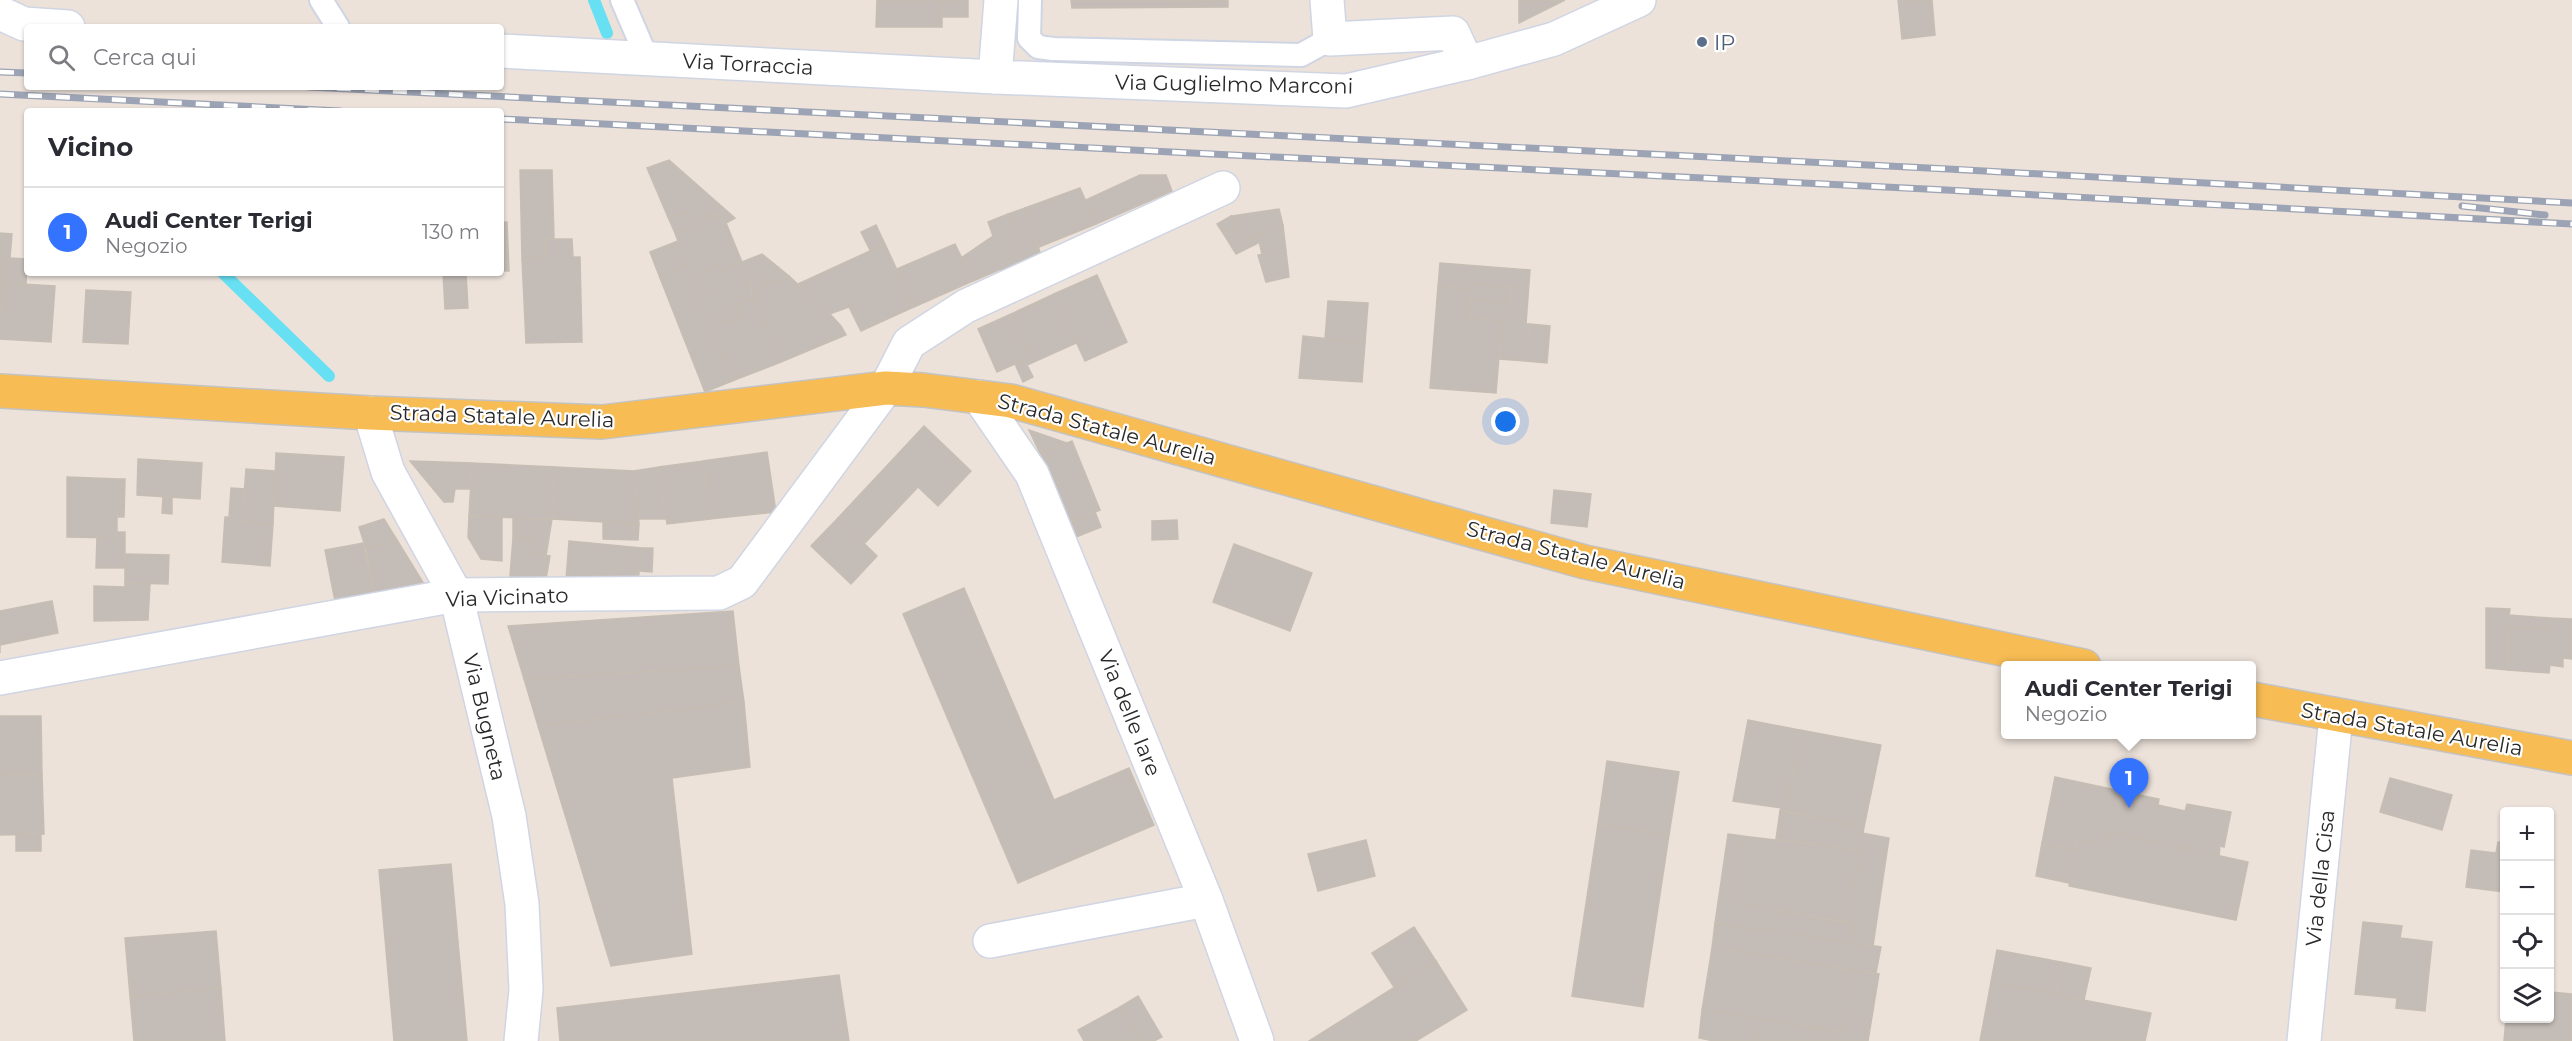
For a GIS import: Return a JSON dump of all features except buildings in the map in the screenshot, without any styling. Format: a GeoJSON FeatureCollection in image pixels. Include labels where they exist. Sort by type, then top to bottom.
{"type":"FeatureCollection","features":[{"type":"Feature","properties":{"kind":"main road","name":"Strada Statale Aurelia"},"geometry":{"type":"LineString","coordinates":[[0,392],[602,422],[886,388],[1011,401],[1585,562],[2061,661]]}},
{"type":"Feature","properties":{"kind":"main road","name":"Strada Statale Aurelia"},"geometry":{"type":"LineString","coordinates":[[2256,700],[2572,758]]}},
{"type":"Feature","properties":{"kind":"street"},"geometry":{"type":"LineString","coordinates":[[995,77],[1001,0]]}},
{"type":"Feature","properties":{"kind":"street"},"geometry":{"type":"LineString","coordinates":[[1327,0],[1330,39],[1453,33],[1467,63]]}},
{"type":"Feature","properties":{"kind":"street","name":"Via Guglielmo Marconi"},"geometry":{"type":"LineString","coordinates":[[995,77],[1346,91],[1467,63],[1554,39],[1639,0]]}},
{"type":"Feature","properties":{"kind":"street"},"geometry":{"type":"LineString","coordinates":[[0,13],[24,24]]}},
{"type":"Feature","properties":{"kind":"street","name":"Via Torraccia"},"geometry":{"type":"LineString","coordinates":[[504,51],[995,77]]}},
{"type":"Feature","properties":{"kind":"street"},"geometry":{"type":"LineString","coordinates":[[886,388],[909,343],[966,306],[1223,188]]}},
{"type":"Feature","properties":{"kind":"street","name":"Via Vicinato"},"geometry":{"type":"LineString","coordinates":[[0,678],[456,596],[719,593],[742,582],[886,388]]}},
{"type":"Feature","properties":{"kind":"street","name":"Via delle Iare"},"geometry":{"type":"LineString","coordinates":[[979,397],[1032,474],[1206,900],[1257,1041]]}},
{"type":"Feature","properties":{"kind":"street","name":"Via Bugneta"},"geometry":{"type":"LineString","coordinates":[[370,412],[388,472],[456,596],[509,816],[522,904],[525,990],[521,1041]]}},
{"type":"Feature","properties":{"kind":"street","name":"Via della Cisa"},"geometry":{"type":"LineString","coordinates":[[2304,1041],[2336,716]]}},
{"type":"Feature","properties":{"kind":"street"},"geometry":{"type":"LineString","coordinates":[[990,941],[1206,900]]}},
{"type":"Feature","properties":{"kind":"lane"},"geometry":{"type":"LineString","coordinates":[[321,0],[336,24]]}},
{"type":"Feature","properties":{"kind":"lane"},"geometry":{"type":"LineString","coordinates":[[622,0],[647,58]]}},
{"type":"Feature","properties":{"kind":"lane"},"geometry":{"type":"LineString","coordinates":[[1030,0],[1029,38],[1038,47],[1053,49],[1301,55],[1330,39]]}},
{"type":"Feature","properties":{"kind":"waterway"},"geometry":{"type":"LineString","coordinates":[[594,0],[607,33]]}},
{"type":"Feature","properties":{"kind":"waterway"},"geometry":{"type":"LineString","coordinates":[[226,276],[329,376]]}},
{"type":"Feature","properties":{"kind":"railway"},"geometry":{"type":"LineString","coordinates":[[0,72],[24,73]]}},
{"type":"Feature","properties":{"kind":"railway"},"geometry":{"type":"LineString","coordinates":[[369,90],[1948,169],[2572,203]]}},
{"type":"Feature","properties":{"kind":"railway"},"geometry":{"type":"LineString","coordinates":[[0,94],[280,108]]}},
{"type":"Feature","properties":{"kind":"railway"},"geometry":{"type":"LineString","coordinates":[[504,119],[1946,190],[2572,224]]}},
{"type":"Feature","properties":{"kind":"railway"},"geometry":{"type":"LineString","coordinates":[[2462,206],[2545,215]]}},
{"type":"Feature","properties":{"kind":"place","name":"IP"},"geometry":{"type":"Point","coordinates":[1702,42]}},
{"type":"Feature","properties":{"kind":"place","name":"Audi Center Terigi"},"geometry":{"type":"Point","coordinates":[2129,808]}}]}
